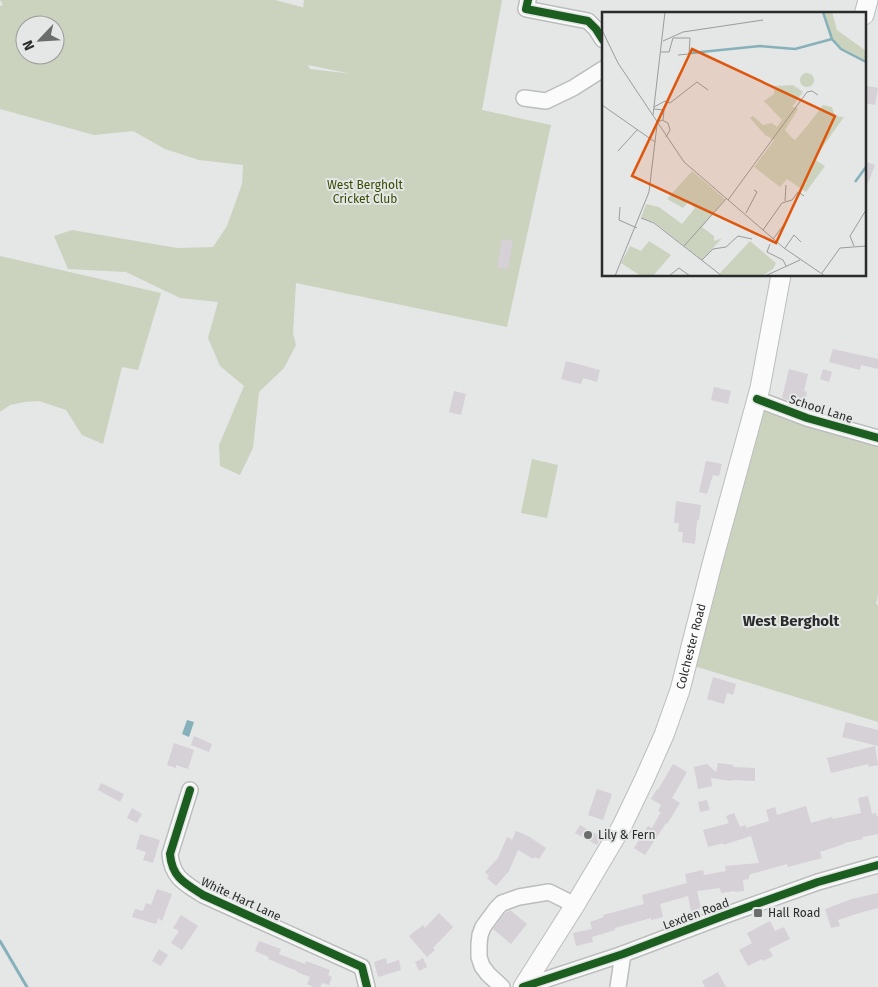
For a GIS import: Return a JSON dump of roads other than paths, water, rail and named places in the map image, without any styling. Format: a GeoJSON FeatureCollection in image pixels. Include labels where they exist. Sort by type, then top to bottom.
{"type":"FeatureCollection","features":[{"type":"Feature","properties":{"kind":"main road","name":"Colchester Road"},"geometry":{"type":"LineString","coordinates":[[523,987],[622,826],[664,735],[680,690],[757,399],[780,276]]}},
{"type":"Feature","properties":{"kind":"street"},"geometry":{"type":"LineString","coordinates":[[527,4],[588,21],[602,39]]}},
{"type":"Feature","properties":{"kind":"street"},"geometry":{"type":"LineString","coordinates":[[524,98],[546,101],[573,88],[602,70]]}},
{"type":"Feature","properties":{"kind":"street","name":"School Lane"},"geometry":{"type":"LineString","coordinates":[[757,399],[807,418],[878,438]]}},
{"type":"Feature","properties":{"kind":"street","name":"White Hart Lane"},"geometry":{"type":"LineString","coordinates":[[190,790],[170,854],[171,864],[175,873],[189,886],[203,895],[362,967],[367,987]]}},
{"type":"Feature","properties":{"kind":"street","name":"Lexden Road"},"geometry":{"type":"LineString","coordinates":[[523,987],[623,954],[818,882],[878,865]]}},
{"type":"Feature","properties":{"kind":"street"},"geometry":{"type":"LineString","coordinates":[[502,987],[485,970],[479,957],[480,935],[497,908],[519,897],[549,892],[575,905]]}},
{"type":"Feature","properties":{"kind":"street"},"geometry":{"type":"LineString","coordinates":[[618,987],[623,954]]}},
{"type":"Feature","properties":{"kind":"water"},"geometry":{"type":"Polygon","coordinates":[[[187,720],[194,722],[189,737],[182,734],[187,720]]]}},
{"type":"Feature","properties":{"kind":"waterway"},"geometry":{"type":"LineString","coordinates":[[0,941],[27,987]]}},
{"type":"Feature","properties":{"kind":"place","name":"Lily & Fern"},"geometry":{"type":"Point","coordinates":[588,835]}},
{"type":"Feature","properties":{"kind":"place","name":"Hall Road"},"geometry":{"type":"Point","coordinates":[758,913]}},
{"type":"Feature","properties":{"kind":"district","name":"West Bergholt"},"geometry":{"type":"Point","coordinates":[791,621]}},
{"type":"Feature","properties":{"kind":"park label","name":"West Bergholt Cricket Club"},"geometry":{"type":"Point","coordinates":[365,192]}}]}
